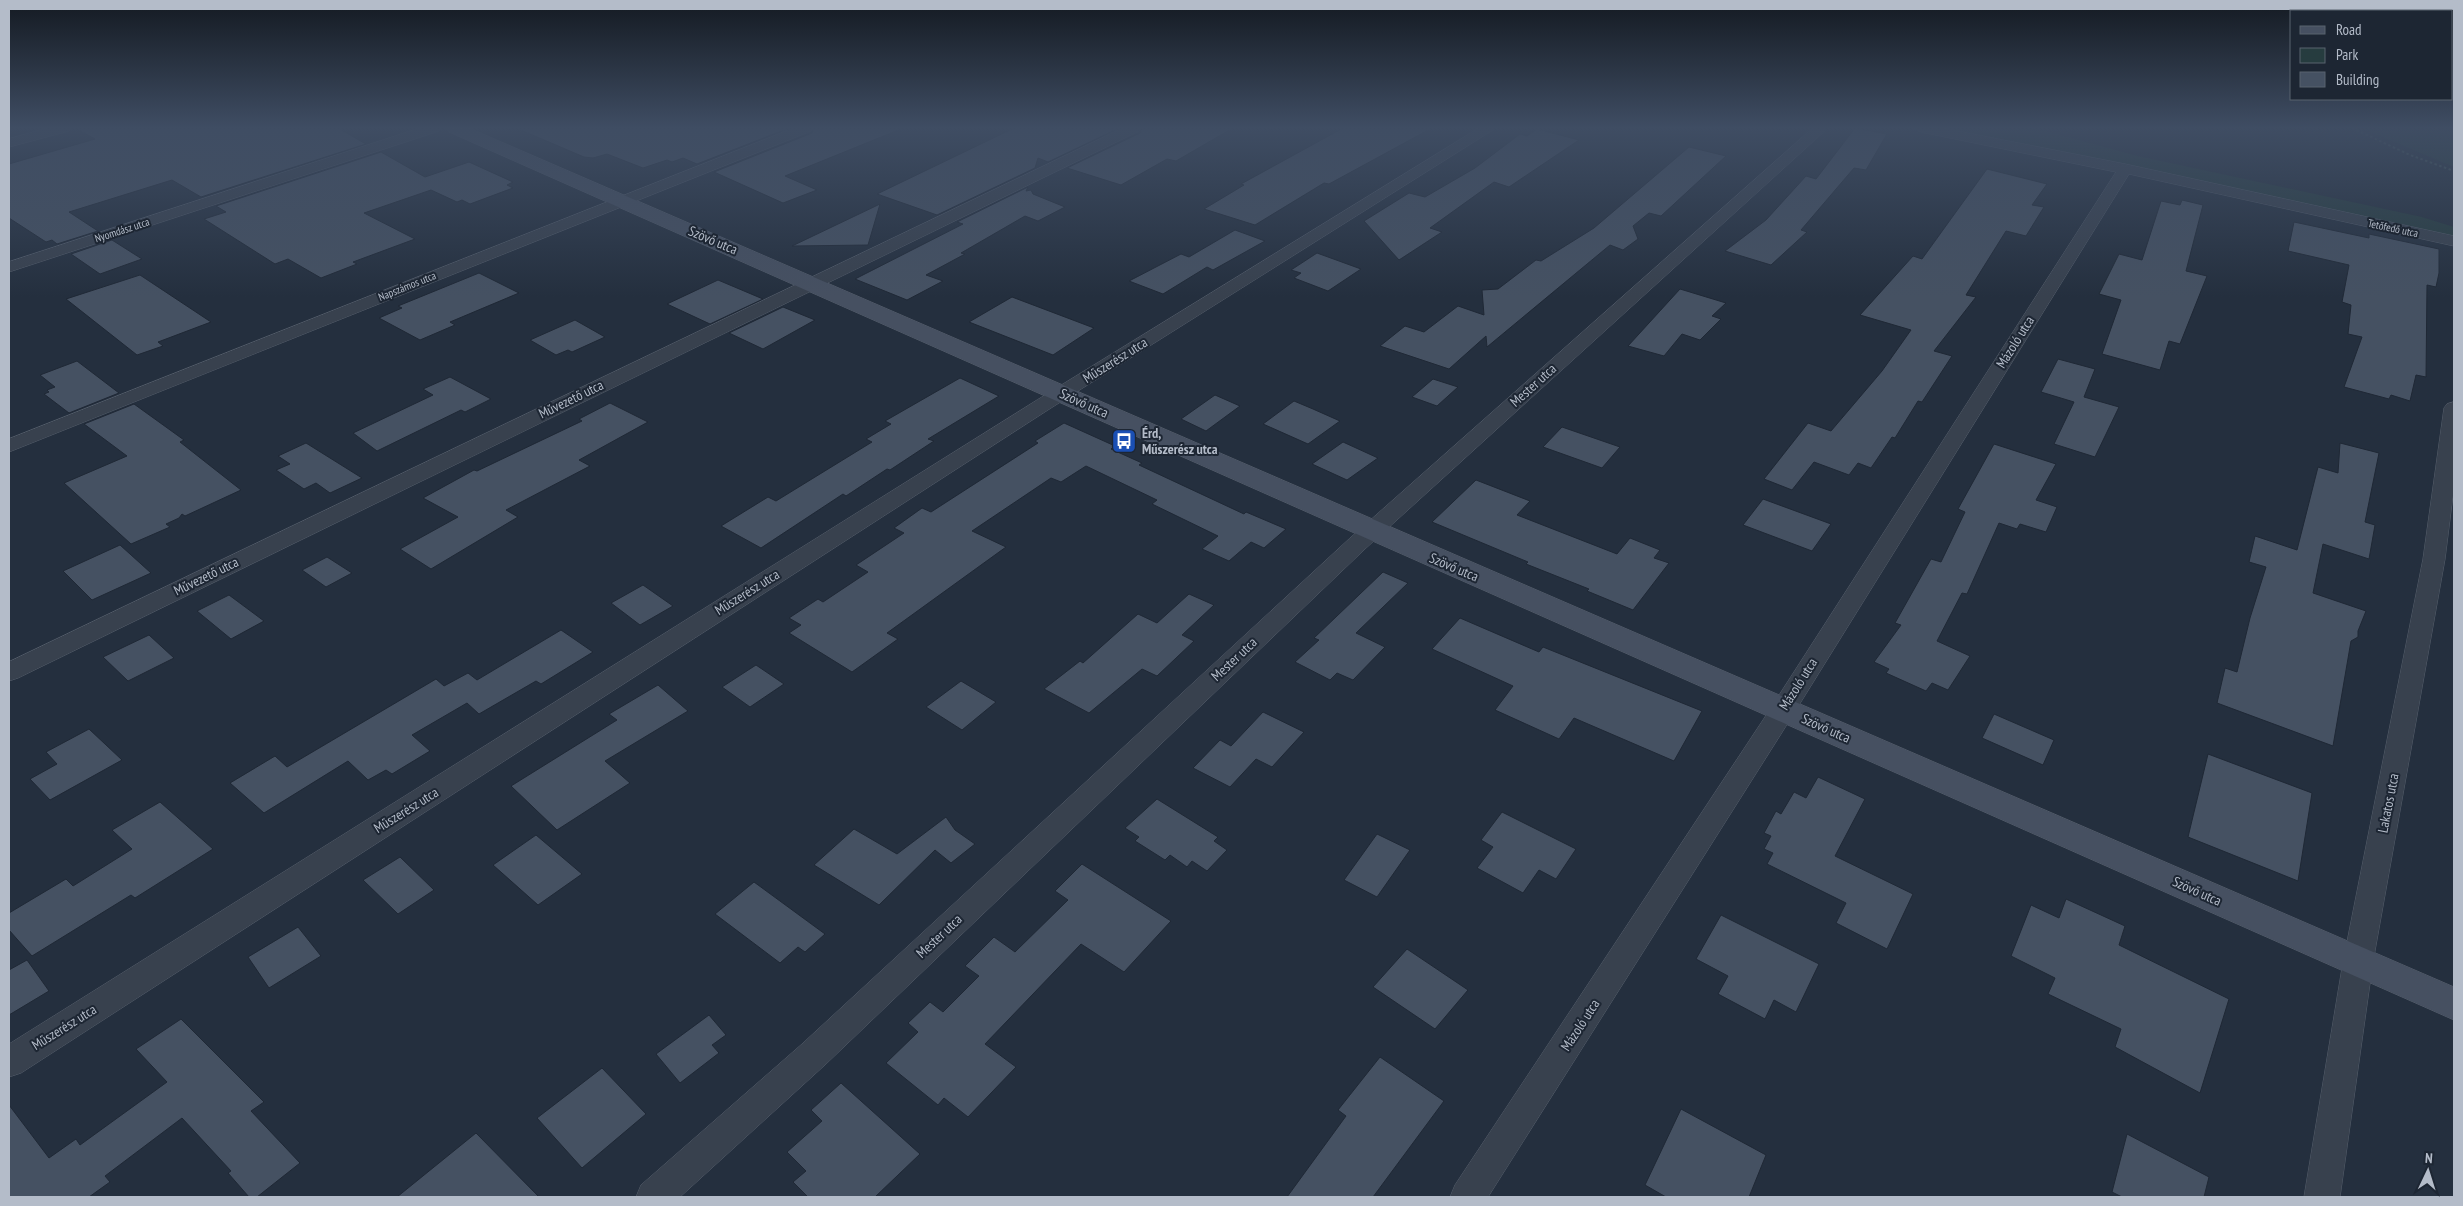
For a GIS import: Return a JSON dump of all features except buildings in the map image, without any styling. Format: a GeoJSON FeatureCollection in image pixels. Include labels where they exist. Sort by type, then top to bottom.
{"type":"FeatureCollection","features":[{"type":"Feature","properties":{"kind":"street","name":"Nyomdász utca"},"geometry":{"type":"LineString","coordinates":[[9,267],[262,184]]}},
{"type":"Feature","properties":{"kind":"street","name":"Szövő utca"},"geometry":{"type":"LineString","coordinates":[[586,184],[1062,393],[1372,532],[1782,709],[2454,1004]]}},
{"type":"Feature","properties":{"kind":"street","name":"Napszámos utca"},"geometry":{"type":"LineString","coordinates":[[9,446],[662,184]]}},
{"type":"Feature","properties":{"kind":"street","name":"Művezető utca"},"geometry":{"type":"LineString","coordinates":[[9,672],[810,282],[1016,184]]}},
{"type":"Feature","properties":{"kind":"street","name":"Műszerész utca"},"geometry":{"type":"LineString","coordinates":[[9,1062],[1062,393],[1398,184]]}},
{"type":"Feature","properties":{"kind":"street","name":"Mester utca"},"geometry":{"type":"LineString","coordinates":[[654,1197],[814,1054],[1372,532],[1604,320],[1757,184]]}},
{"type":"Feature","properties":{"kind":"street","name":"Mázoló utca"},"geometry":{"type":"LineString","coordinates":[[1468,1197],[1782,709],[2115,184]]}},
{"type":"Feature","properties":{"kind":"street","name":"Tetőfedő utca"},"geometry":{"type":"LineString","coordinates":[[2195,184],[2454,241]]}},
{"type":"Feature","properties":{"kind":"street","name":"Lakatos utca"},"geometry":{"type":"LineString","coordinates":[[2322,1197],[2358,962],[2434,559],[2448,499],[2454,408]]}},
{"type":"Feature","properties":{"kind":"green space"},"geometry":{"type":"Polygon","coordinates":[[[2195,184],[2270,184],[2422,217],[2454,227],[2454,241],[2195,184]]]}},
{"type":"Feature","properties":{"kind":"place","name":"Érd, Műszerész utca"},"geometry":{"type":"Point","coordinates":[1124,441]}}]}
